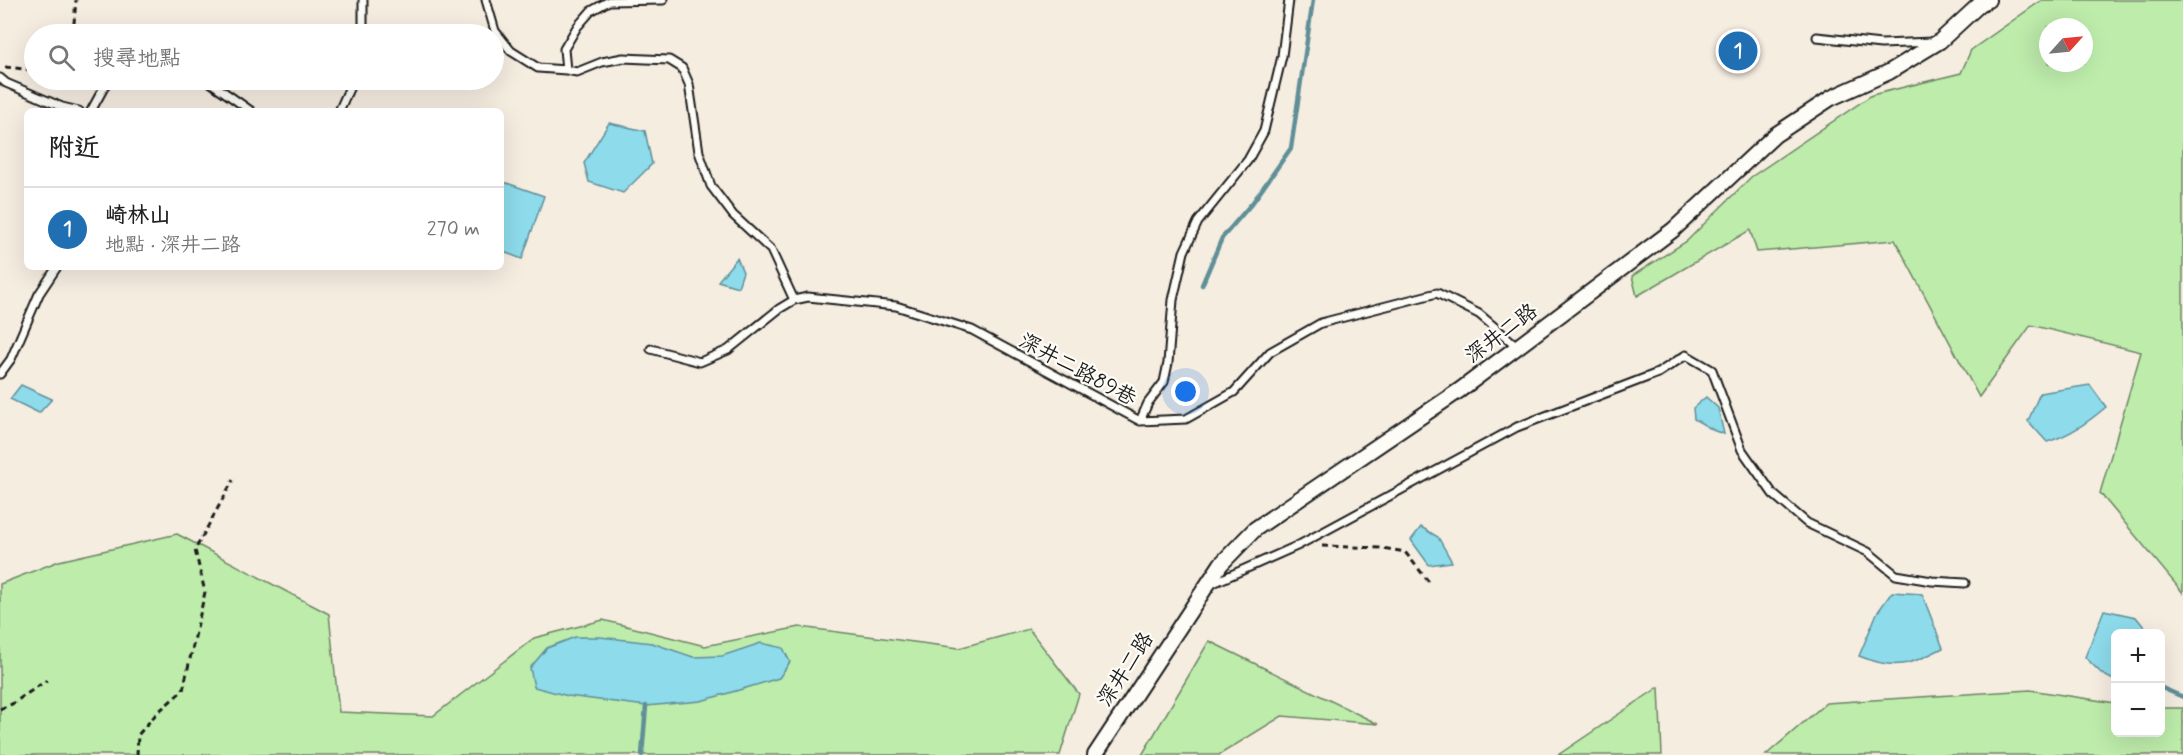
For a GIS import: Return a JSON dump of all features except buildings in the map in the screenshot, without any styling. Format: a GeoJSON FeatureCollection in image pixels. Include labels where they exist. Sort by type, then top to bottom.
{"type":"FeatureCollection","features":[{"type":"Feature","properties":{"kind":"street","name":"深井二路"},"geometry":{"type":"LineString","coordinates":[[1095,755],[1204,588],[1221,564],[1255,529],[1460,390],[1673,230],[1775,135],[1831,98],[1889,72],[1940,41],[1980,4],[1988,0]]}},
{"type":"Feature","properties":{"kind":"lane"},"geometry":{"type":"LineString","coordinates":[[363,0],[363,24]]}},
{"type":"Feature","properties":{"kind":"lane"},"geometry":{"type":"LineString","coordinates":[[486,0],[493,24]]}},
{"type":"Feature","properties":{"kind":"lane"},"geometry":{"type":"LineString","coordinates":[[566,70],[564,49],[577,27],[591,11],[609,0],[663,0]]}},
{"type":"Feature","properties":{"kind":"lane"},"geometry":{"type":"LineString","coordinates":[[1140,421],[1148,403],[1164,382],[1168,363],[1173,300],[1184,252],[1198,222],[1248,160],[1263,131],[1282,56],[1289,0]]}},
{"type":"Feature","properties":{"kind":"lane"},"geometry":{"type":"LineString","coordinates":[[1816,37],[1881,44],[1940,41]]}},
{"type":"Feature","properties":{"kind":"lane"},"geometry":{"type":"LineString","coordinates":[[504,42],[511,51],[538,68],[577,72],[602,62],[623,58],[669,60],[682,68],[689,84],[699,152],[711,186],[733,215],[771,250],[794,300],[779,309],[728,350],[700,362],[651,349]]}},
{"type":"Feature","properties":{"kind":"lane"},"geometry":{"type":"LineString","coordinates":[[0,78],[6,83],[66,108]]}},
{"type":"Feature","properties":{"kind":"lane"},"geometry":{"type":"LineString","coordinates":[[94,108],[103,90]]}},
{"type":"Feature","properties":{"kind":"lane"},"geometry":{"type":"LineString","coordinates":[[221,90],[247,108]]}},
{"type":"Feature","properties":{"kind":"lane"},"geometry":{"type":"LineString","coordinates":[[340,108],[348,90]]}},
{"type":"Feature","properties":{"kind":"lane"},"geometry":{"type":"LineString","coordinates":[[0,374],[11,359],[39,294],[55,270]]}},
{"type":"Feature","properties":{"kind":"lane","name":"深井二路89巷"},"geometry":{"type":"LineString","coordinates":[[794,300],[808,297],[896,306],[972,330],[1140,421],[1186,419],[1234,392],[1270,352],[1321,323],[1437,293],[1479,314],[1518,347]]}},
{"type":"Feature","properties":{"kind":"lane"},"geometry":{"type":"LineString","coordinates":[[1204,588],[1299,545],[1517,427],[1658,373],[1686,355],[1712,370],[1742,450],[1773,494],[1807,522],[1868,552],[1896,575],[1932,581],[1965,583]]}},
{"type":"Feature","properties":{"kind":"path"},"geometry":{"type":"LineString","coordinates":[[74,24],[76,0]]}},
{"type":"Feature","properties":{"kind":"path"},"geometry":{"type":"LineString","coordinates":[[0,67],[24,69]]}},
{"type":"Feature","properties":{"kind":"path"},"geometry":{"type":"LineString","coordinates":[[137,755],[138,735],[157,713],[183,690],[205,592],[195,550],[233,480]]}},
{"type":"Feature","properties":{"kind":"path"},"geometry":{"type":"LineString","coordinates":[[1299,545],[1383,548],[1406,552],[1429,582]]}},
{"type":"Feature","properties":{"kind":"path"},"geometry":{"type":"LineString","coordinates":[[0,709],[12,704],[47,680]]}},
{"type":"Feature","properties":{"kind":"green space"},"geometry":{"type":"Polygon","coordinates":[[[2042,0],[2183,0],[2183,593],[2100,493],[2141,352],[2031,325],[1979,397],[1895,240],[1757,252],[1750,230],[1637,296],[1632,276],[1687,241],[1751,177],[1872,95],[1961,73],[1971,50],[2042,0]]]}},
{"type":"Feature","properties":{"kind":"green space"},"geometry":{"type":"Polygon","coordinates":[[[177,534],[329,614],[339,712],[433,716],[534,638],[603,620],[705,646],[800,627],[959,648],[1029,629],[1079,694],[1060,755],[0,755],[0,584],[59,561],[177,534]]]}},
{"type":"Feature","properties":{"kind":"green space"},"geometry":{"type":"Polygon","coordinates":[[[1209,641],[1378,724],[1282,716],[1219,755],[1142,755],[1209,641]]]}},
{"type":"Feature","properties":{"kind":"green space"},"geometry":{"type":"Polygon","coordinates":[[[1659,687],[1662,755],[1558,755],[1659,687]]]}},
{"type":"Feature","properties":{"kind":"green space"},"geometry":{"type":"Polygon","coordinates":[[[2030,690],[2111,702],[2111,737],[2165,737],[2165,708],[2183,708],[2183,755],[1766,755],[1826,703],[2030,690]]]}},
{"type":"Feature","properties":{"kind":"water"},"geometry":{"type":"Polygon","coordinates":[[[609,123],[645,131],[652,164],[623,193],[589,182],[584,163],[609,123]]]}},
{"type":"Feature","properties":{"kind":"water"},"geometry":{"type":"Polygon","coordinates":[[[504,182],[544,196],[522,259],[504,252],[504,182]]]}},
{"type":"Feature","properties":{"kind":"water"},"geometry":{"type":"Polygon","coordinates":[[[737,258],[743,272],[738,287],[718,281],[737,258]]]}},
{"type":"Feature","properties":{"kind":"water"},"geometry":{"type":"Polygon","coordinates":[[[21,385],[52,399],[39,413],[10,399],[21,385]]]}},
{"type":"Feature","properties":{"kind":"water"},"geometry":{"type":"Polygon","coordinates":[[[2090,385],[2106,407],[2078,428],[2047,442],[2028,421],[2040,393],[2090,385]]]}},
{"type":"Feature","properties":{"kind":"water"},"geometry":{"type":"Polygon","coordinates":[[[1706,397],[1718,408],[1724,434],[1694,419],[1693,408],[1706,397]]]}},
{"type":"Feature","properties":{"kind":"water"},"geometry":{"type":"Polygon","coordinates":[[[1421,527],[1438,537],[1452,562],[1429,565],[1411,540],[1421,527]]]}},
{"type":"Feature","properties":{"kind":"water"},"geometry":{"type":"Polygon","coordinates":[[[1892,592],[1922,594],[1943,648],[1921,659],[1893,665],[1859,656],[1877,613],[1892,592]]]}},
{"type":"Feature","properties":{"kind":"water"},"geometry":{"type":"Polygon","coordinates":[[[2104,610],[2136,617],[2146,629],[2111,629],[2111,679],[2102,674],[2085,657],[2104,610]]]}},
{"type":"Feature","properties":{"kind":"water"},"geometry":{"type":"Polygon","coordinates":[[[575,637],[600,637],[652,643],[693,657],[722,656],[761,643],[783,648],[790,662],[779,678],[701,701],[646,706],[568,696],[534,687],[530,668],[547,648],[575,637]]]}},
{"type":"Feature","properties":{"kind":"waterway"},"geometry":{"type":"LineString","coordinates":[[1202,285],[1222,238],[1253,202],[1291,148],[1313,0]]}},
{"type":"Feature","properties":{"kind":"waterway"},"geometry":{"type":"LineString","coordinates":[[2165,689],[2183,697]]}},
{"type":"Feature","properties":{"kind":"waterway"},"geometry":{"type":"LineString","coordinates":[[642,755],[646,706]]}},
{"type":"Feature","properties":{"kind":"place","name":"崎林山"},"geometry":{"type":"Point","coordinates":[1738,51]}}]}
